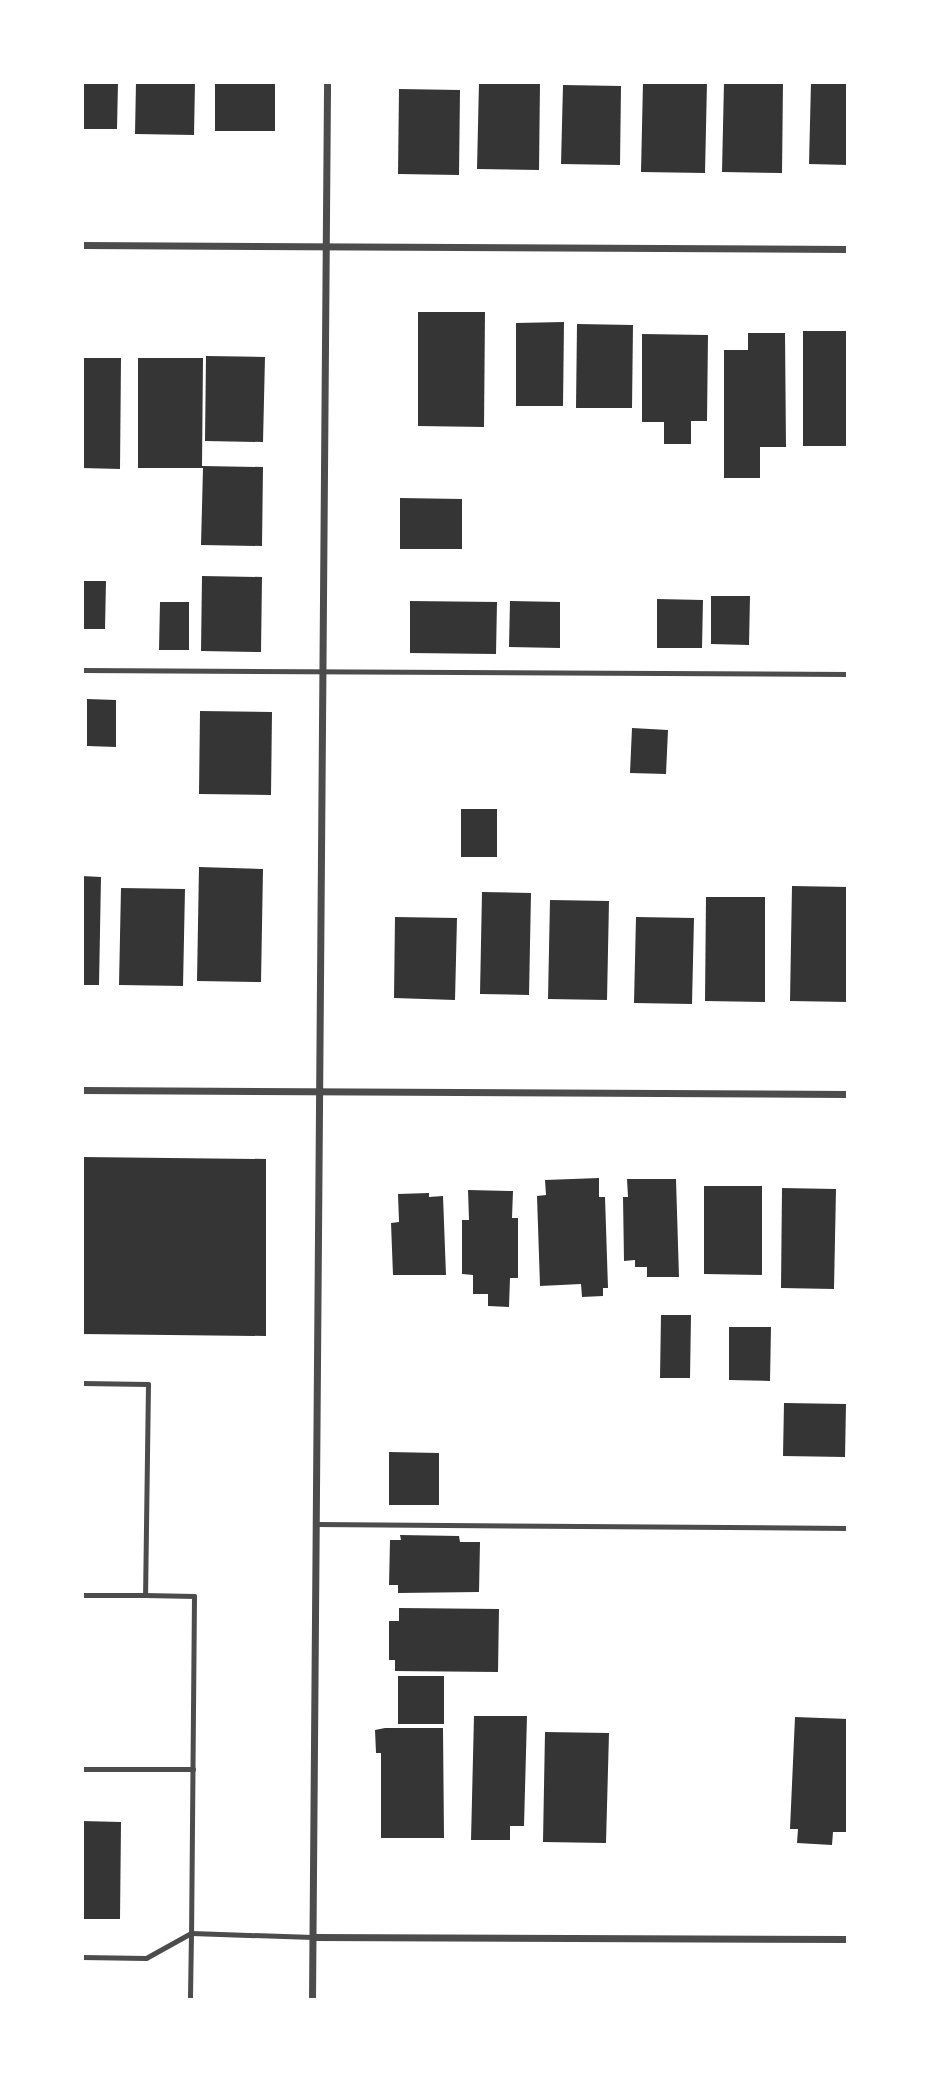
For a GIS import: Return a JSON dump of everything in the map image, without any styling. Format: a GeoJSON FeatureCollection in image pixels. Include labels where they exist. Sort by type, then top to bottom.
{"type":"FeatureCollection","features":[{"type":"Feature","properties":{"kind":"street"},"geometry":{"type":"LineString","coordinates":[[312,2000],[327,82]]}},
{"type":"Feature","properties":{"kind":"street"},"geometry":{"type":"LineString","coordinates":[[82,245],[848,249]]}},
{"type":"Feature","properties":{"kind":"street"},"geometry":{"type":"LineString","coordinates":[[82,1090],[848,1094]]}},
{"type":"Feature","properties":{"kind":"street"},"geometry":{"type":"LineString","coordinates":[[313,1937],[848,1939]]}},
{"type":"Feature","properties":{"kind":"lane"},"geometry":{"type":"LineString","coordinates":[[82,670],[848,674]]}},
{"type":"Feature","properties":{"kind":"lane"},"geometry":{"type":"LineString","coordinates":[[82,1383],[148,1384],[145,1595]]}},
{"type":"Feature","properties":{"kind":"lane"},"geometry":{"type":"LineString","coordinates":[[316,1524],[848,1528]]}},
{"type":"Feature","properties":{"kind":"lane"},"geometry":{"type":"LineString","coordinates":[[82,1595],[194,1596],[190,2000]]}},
{"type":"Feature","properties":{"kind":"lane"},"geometry":{"type":"LineString","coordinates":[[82,1769],[193,1769]]}},
{"type":"Feature","properties":{"kind":"lane"},"geometry":{"type":"LineString","coordinates":[[82,1957],[146,1958],[191,1933],[313,1937]]}},
{"type":"Feature","properties":{"kind":"building"},"geometry":{"type":"Polygon","coordinates":[[[82,82],[118,82],[117,129],[82,129],[82,82]]]}},
{"type":"Feature","properties":{"kind":"building"},"geometry":{"type":"Polygon","coordinates":[[[136,82],[195,82],[194,135],[135,134],[136,82]]]}},
{"type":"Feature","properties":{"kind":"building"},"geometry":{"type":"Polygon","coordinates":[[[215,82],[275,82],[275,131],[215,131],[215,82]]]}},
{"type":"Feature","properties":{"kind":"building"},"geometry":{"type":"Polygon","coordinates":[[[479,82],[540,82],[539,170],[477,169],[479,82]]]}},
{"type":"Feature","properties":{"kind":"building"},"geometry":{"type":"Polygon","coordinates":[[[643,82],[707,82],[705,173],[641,172],[643,82]]]}},
{"type":"Feature","properties":{"kind":"building"},"geometry":{"type":"Polygon","coordinates":[[[724,82],[783,82],[782,173],[722,172],[724,82]]]}},
{"type":"Feature","properties":{"kind":"building"},"geometry":{"type":"Polygon","coordinates":[[[811,82],[848,82],[848,165],[809,164],[811,82]]]}},
{"type":"Feature","properties":{"kind":"building"},"geometry":{"type":"Polygon","coordinates":[[[563,85],[621,86],[620,165],[561,164],[563,85]]]}},
{"type":"Feature","properties":{"kind":"building"},"geometry":{"type":"Polygon","coordinates":[[[399,89],[460,90],[459,175],[398,174],[399,89]]]}},
{"type":"Feature","properties":{"kind":"building"},"geometry":{"type":"Polygon","coordinates":[[[418,312],[485,312],[484,427],[418,426],[418,312]]]}},
{"type":"Feature","properties":{"kind":"building"},"geometry":{"type":"Polygon","coordinates":[[[564,322],[563,406],[516,406],[516,323],[564,322]]]}},
{"type":"Feature","properties":{"kind":"building"},"geometry":{"type":"Polygon","coordinates":[[[577,324],[633,325],[632,408],[576,408],[577,324]]]}},
{"type":"Feature","properties":{"kind":"building"},"geometry":{"type":"Polygon","coordinates":[[[803,331],[848,331],[848,446],[803,446],[803,331]]]}},
{"type":"Feature","properties":{"kind":"building"},"geometry":{"type":"Polygon","coordinates":[[[748,333],[785,333],[786,447],[760,447],[760,478],[724,478],[724,350],[748,350],[748,333]]]}},
{"type":"Feature","properties":{"kind":"building"},"geometry":{"type":"Polygon","coordinates":[[[642,334],[708,335],[707,421],[691,421],[691,444],[664,444],[664,422],[642,422],[642,334]]]}},
{"type":"Feature","properties":{"kind":"building"},"geometry":{"type":"Polygon","coordinates":[[[206,356],[265,357],[263,442],[205,441],[206,356]]]}},
{"type":"Feature","properties":{"kind":"building"},"geometry":{"type":"Polygon","coordinates":[[[82,358],[121,358],[120,469],[82,468],[82,358]]]}},
{"type":"Feature","properties":{"kind":"building"},"geometry":{"type":"Polygon","coordinates":[[[138,358],[203,358],[202,466],[263,467],[262,546],[201,545],[203,468],[138,468],[138,358]]]}},
{"type":"Feature","properties":{"kind":"building"},"geometry":{"type":"Polygon","coordinates":[[[400,498],[462,499],[462,549],[400,549],[400,498]]]}},
{"type":"Feature","properties":{"kind":"building"},"geometry":{"type":"Polygon","coordinates":[[[202,576],[262,577],[261,652],[201,651],[202,576]]]}},
{"type":"Feature","properties":{"kind":"building"},"geometry":{"type":"Polygon","coordinates":[[[82,581],[106,581],[105,629],[82,629],[82,581]]]}},
{"type":"Feature","properties":{"kind":"building"},"geometry":{"type":"Polygon","coordinates":[[[711,596],[750,596],[749,645],[711,644],[711,596]]]}},
{"type":"Feature","properties":{"kind":"building"},"geometry":{"type":"Polygon","coordinates":[[[657,599],[703,600],[702,648],[657,648],[657,599]]]}},
{"type":"Feature","properties":{"kind":"building"},"geometry":{"type":"Polygon","coordinates":[[[410,601],[497,602],[496,654],[410,653],[410,601]]]}},
{"type":"Feature","properties":{"kind":"building"},"geometry":{"type":"Polygon","coordinates":[[[510,601],[560,602],[560,648],[509,647],[510,601]]]}},
{"type":"Feature","properties":{"kind":"building"},"geometry":{"type":"Polygon","coordinates":[[[160,602],[189,602],[189,650],[159,650],[160,602]]]}},
{"type":"Feature","properties":{"kind":"building"},"geometry":{"type":"Polygon","coordinates":[[[87,699],[116,700],[116,747],[87,746],[87,699]]]}},
{"type":"Feature","properties":{"kind":"building"},"geometry":{"type":"Polygon","coordinates":[[[200,711],[272,712],[271,795],[199,794],[200,711]]]}},
{"type":"Feature","properties":{"kind":"building"},"geometry":{"type":"Polygon","coordinates":[[[632,728],[668,730],[666,774],[630,773],[632,728]]]}},
{"type":"Feature","properties":{"kind":"building"},"geometry":{"type":"Polygon","coordinates":[[[461,809],[497,809],[497,857],[461,857],[461,809]]]}},
{"type":"Feature","properties":{"kind":"building"},"geometry":{"type":"Polygon","coordinates":[[[199,867],[263,869],[261,982],[197,981],[199,867]]]}},
{"type":"Feature","properties":{"kind":"building"},"geometry":{"type":"Polygon","coordinates":[[[82,876],[101,877],[99,985],[82,985],[82,876]]]}},
{"type":"Feature","properties":{"kind":"building"},"geometry":{"type":"Polygon","coordinates":[[[792,886],[848,887],[848,1002],[790,1001],[792,886]]]}},
{"type":"Feature","properties":{"kind":"building"},"geometry":{"type":"Polygon","coordinates":[[[121,888],[185,889],[183,986],[119,985],[121,888]]]}},
{"type":"Feature","properties":{"kind":"building"},"geometry":{"type":"Polygon","coordinates":[[[482,892],[531,893],[529,995],[480,994],[482,892]]]}},
{"type":"Feature","properties":{"kind":"building"},"geometry":{"type":"Polygon","coordinates":[[[706,897],[765,897],[765,1002],[705,1001],[706,897]]]}},
{"type":"Feature","properties":{"kind":"building"},"geometry":{"type":"Polygon","coordinates":[[[550,900],[609,901],[607,1000],[548,999],[550,900]]]}},
{"type":"Feature","properties":{"kind":"building"},"geometry":{"type":"Polygon","coordinates":[[[395,917],[457,918],[455,1000],[394,998],[395,917]]]}},
{"type":"Feature","properties":{"kind":"building"},"geometry":{"type":"Polygon","coordinates":[[[636,917],[694,918],[692,1004],[634,1003],[636,917]]]}},
{"type":"Feature","properties":{"kind":"building"},"geometry":{"type":"Polygon","coordinates":[[[82,1157],[266,1159],[266,1336],[82,1334],[82,1157]]]}},
{"type":"Feature","properties":{"kind":"building"},"geometry":{"type":"Polygon","coordinates":[[[599,1178],[599,1197],[605,1197],[608,1288],[603,1288],[603,1296],[582,1297],[581,1284],[540,1286],[537,1196],[546,1195],[545,1180],[599,1178]]]}},
{"type":"Feature","properties":{"kind":"building"},"geometry":{"type":"Polygon","coordinates":[[[627,1179],[676,1179],[679,1277],[647,1277],[647,1267],[635,1267],[635,1260],[624,1261],[623,1197],[628,1197],[627,1179]]]}},
{"type":"Feature","properties":{"kind":"building"},"geometry":{"type":"Polygon","coordinates":[[[704,1186],[762,1186],[762,1275],[704,1274],[704,1186]]]}},
{"type":"Feature","properties":{"kind":"building"},"geometry":{"type":"Polygon","coordinates":[[[782,1188],[836,1189],[834,1289],[781,1288],[782,1188]]]}},
{"type":"Feature","properties":{"kind":"building"},"geometry":{"type":"Polygon","coordinates":[[[468,1190],[513,1191],[512,1218],[518,1218],[518,1278],[510,1278],[509,1307],[488,1306],[488,1294],[473,1294],[473,1275],[462,1274],[462,1220],[469,1220],[468,1190]]]}},
{"type":"Feature","properties":{"kind":"building"},"geometry":{"type":"Polygon","coordinates":[[[429,1193],[429,1197],[443,1196],[446,1275],[393,1275],[391,1223],[399,1222],[398,1194],[429,1193]]]}},
{"type":"Feature","properties":{"kind":"building"},"geometry":{"type":"Polygon","coordinates":[[[661,1315],[691,1315],[690,1378],[660,1378],[661,1315]]]}},
{"type":"Feature","properties":{"kind":"building"},"geometry":{"type":"Polygon","coordinates":[[[729,1327],[771,1327],[770,1381],[729,1380],[729,1327]]]}},
{"type":"Feature","properties":{"kind":"building"},"geometry":{"type":"Polygon","coordinates":[[[784,1403],[846,1404],[845,1457],[783,1456],[784,1403]]]}},
{"type":"Feature","properties":{"kind":"building"},"geometry":{"type":"Polygon","coordinates":[[[389,1452],[439,1453],[439,1505],[389,1505],[389,1452]]]}},
{"type":"Feature","properties":{"kind":"building"},"geometry":{"type":"Polygon","coordinates":[[[400,1535],[459,1536],[460,1542],[480,1542],[479,1592],[398,1593],[398,1585],[389,1585],[390,1540],[401,1540],[400,1535]]]}},
{"type":"Feature","properties":{"kind":"building"},"geometry":{"type":"Polygon","coordinates":[[[399,1608],[499,1609],[498,1672],[395,1671],[395,1660],[389,1660],[389,1621],[399,1621],[399,1608]]]}},
{"type":"Feature","properties":{"kind":"building"},"geometry":{"type":"Polygon","coordinates":[[[398,1676],[444,1676],[444,1724],[398,1724],[398,1676]]]}},
{"type":"Feature","properties":{"kind":"building"},"geometry":{"type":"Polygon","coordinates":[[[474,1716],[527,1716],[524,1826],[510,1826],[510,1840],[471,1840],[474,1716]]]}},
{"type":"Feature","properties":{"kind":"building"},"geometry":{"type":"Polygon","coordinates":[[[795,1717],[848,1719],[848,1832],[833,1832],[832,1845],[797,1843],[798,1829],[790,1829],[795,1717]]]}},
{"type":"Feature","properties":{"kind":"building"},"geometry":{"type":"Polygon","coordinates":[[[443,1728],[444,1838],[381,1838],[381,1753],[376,1753],[375,1730],[443,1728]]]}},
{"type":"Feature","properties":{"kind":"building"},"geometry":{"type":"Polygon","coordinates":[[[545,1732],[609,1733],[606,1843],[543,1842],[545,1732]]]}},
{"type":"Feature","properties":{"kind":"building"},"geometry":{"type":"Polygon","coordinates":[[[82,1821],[121,1822],[120,1919],[82,1919],[82,1821]]]}}]}
